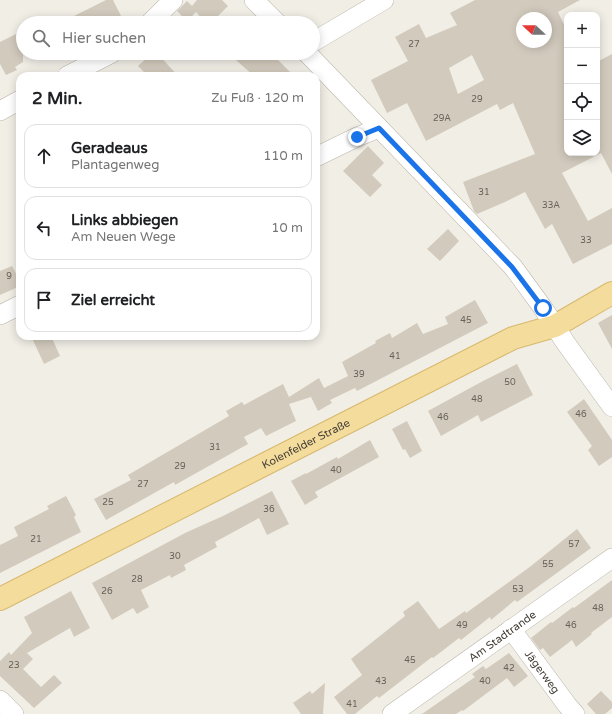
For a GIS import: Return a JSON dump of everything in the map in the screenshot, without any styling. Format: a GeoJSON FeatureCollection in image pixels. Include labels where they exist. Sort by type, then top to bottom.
{"type":"FeatureCollection","features":[{"type":"Feature","properties":{"kind":"main road","name":"Kolenfelder Straße"},"geometry":{"type":"LineString","coordinates":[[0,599],[512,338],[555,326],[612,293]]}},
{"type":"Feature","properties":{"kind":"street"},"geometry":{"type":"LineString","coordinates":[[157,16],[173,0]]}},
{"type":"Feature","properties":{"kind":"street"},"geometry":{"type":"LineString","coordinates":[[254,0],[270,16]]}},
{"type":"Feature","properties":{"kind":"street"},"geometry":{"type":"LineString","coordinates":[[320,38],[384,0]]}},
{"type":"Feature","properties":{"kind":"street"},"geometry":{"type":"LineString","coordinates":[[75,72],[98,60]]}},
{"type":"Feature","properties":{"kind":"street"},"geometry":{"type":"LineString","coordinates":[[314,60],[512,267],[612,407]]}},
{"type":"Feature","properties":{"kind":"street"},"geometry":{"type":"LineString","coordinates":[[1,108],[16,102]]}},
{"type":"Feature","properties":{"kind":"street"},"geometry":{"type":"LineString","coordinates":[[320,155],[379,128]]}},
{"type":"Feature","properties":{"kind":"street"},"geometry":{"type":"LineString","coordinates":[[0,315],[16,307]]}},
{"type":"Feature","properties":{"kind":"street","name":"Am Stadtrande"},"geometry":{"type":"LineString","coordinates":[[392,714],[612,558]]}},
{"type":"Feature","properties":{"kind":"street","name":"Jägerweg"},"geometry":{"type":"LineString","coordinates":[[511,629],[575,714]]}},
{"type":"Feature","properties":{"kind":"street"},"geometry":{"type":"LineString","coordinates":[[0,700],[14,714]]}},
{"type":"Feature","properties":{"kind":"building"},"geometry":{"type":"Polygon","coordinates":[[[106,0],[113,0],[121,16],[74,16],[106,0]]]}},
{"type":"Feature","properties":{"kind":"building"},"geometry":{"type":"Polygon","coordinates":[[[197,0],[222,0],[228,6],[218,16],[200,16],[196,12],[192,16],[182,16],[177,11],[187,1],[192,6],[197,0]]]}},
{"type":"Feature","properties":{"kind":"building"},"geometry":{"type":"Polygon","coordinates":[[[475,0],[580,0],[558,12],[564,25],[564,156],[595,156],[562,173],[588,221],[612,208],[612,244],[573,264],[552,224],[545,229],[525,192],[477,214],[474,211],[463,182],[535,154],[513,103],[500,110],[497,104],[426,141],[407,103],[387,113],[371,80],[408,61],[395,37],[419,24],[426,38],[457,25],[450,13],[475,0]],[[472,55],[449,68],[458,94],[484,80],[472,55]]]}},
{"type":"Feature","properties":{"kind":"building"},"geometry":{"type":"Polygon","coordinates":[[[16,34],[16,60],[23,60],[23,62],[15,67],[17,70],[6,75],[0,64],[0,42],[16,34]]]}},
{"type":"Feature","properties":{"kind":"building"},"geometry":{"type":"Polygon","coordinates":[[[612,54],[612,174],[601,153],[600,60],[612,54]]]}},
{"type":"Feature","properties":{"kind":"building"},"geometry":{"type":"Polygon","coordinates":[[[144,60],[163,60],[174,72],[144,72],[138,66],[144,60]]]}},
{"type":"Feature","properties":{"kind":"building"},"geometry":{"type":"Polygon","coordinates":[[[236,60],[278,60],[290,72],[249,72],[236,60]]]}},
{"type":"Feature","properties":{"kind":"building"},"geometry":{"type":"Polygon","coordinates":[[[368,146],[384,163],[372,175],[382,185],[370,197],[343,171],[368,146]]]}},
{"type":"Feature","properties":{"kind":"building"},"geometry":{"type":"Polygon","coordinates":[[[448,229],[459,241],[440,261],[427,249],[448,229]]]}},
{"type":"Feature","properties":{"kind":"building"},"geometry":{"type":"Polygon","coordinates":[[[12,266],[16,274],[16,288],[0,295],[0,271],[12,266]]]}},
{"type":"Feature","properties":{"kind":"building"},"geometry":{"type":"Polygon","coordinates":[[[475,300],[488,323],[357,391],[355,388],[330,400],[332,403],[318,411],[311,397],[289,404],[296,421],[266,436],[261,428],[244,437],[248,444],[175,485],[174,482],[106,520],[94,499],[131,480],[128,475],[229,416],[226,411],[242,402],[244,405],[283,384],[289,397],[319,378],[324,388],[348,376],[342,362],[376,343],[375,341],[390,333],[392,338],[417,323],[423,334],[448,324],[445,317],[475,300]]]}},
{"type":"Feature","properties":{"kind":"building"},"geometry":{"type":"Polygon","coordinates":[[[612,315],[612,349],[598,323],[612,315]]]}},
{"type":"Feature","properties":{"kind":"building"},"geometry":{"type":"Polygon","coordinates":[[[33,340],[53,340],[60,356],[44,364],[33,340]]]}},
{"type":"Feature","properties":{"kind":"building"},"geometry":{"type":"Polygon","coordinates":[[[517,364],[533,395],[481,422],[478,415],[441,436],[428,411],[517,364]]]}},
{"type":"Feature","properties":{"kind":"building"},"geometry":{"type":"Polygon","coordinates":[[[584,399],[612,440],[612,457],[599,466],[588,450],[592,446],[567,412],[584,399]]]}},
{"type":"Feature","properties":{"kind":"building"},"geometry":{"type":"Polygon","coordinates":[[[407,421],[422,451],[410,458],[405,449],[403,450],[392,429],[407,421]]]}},
{"type":"Feature","properties":{"kind":"building"},"geometry":{"type":"Polygon","coordinates":[[[370,440],[379,457],[315,492],[318,497],[305,505],[291,481],[337,457],[338,459],[370,440]]]}},
{"type":"Feature","properties":{"kind":"building"},"geometry":{"type":"Polygon","coordinates":[[[272,491],[289,524],[267,535],[259,518],[215,542],[217,547],[184,565],[186,570],[171,578],[170,575],[141,590],[149,607],[137,614],[133,608],[112,620],[92,583],[185,533],[223,516],[272,491]]]}},
{"type":"Feature","properties":{"kind":"building"},"geometry":{"type":"Polygon","coordinates":[[[66,496],[76,515],[74,517],[81,532],[0,573],[0,545],[18,536],[14,527],[49,509],[47,506],[66,496]]]}},
{"type":"Feature","properties":{"kind":"building"},"geometry":{"type":"Polygon","coordinates":[[[577,529],[591,548],[517,602],[515,600],[491,620],[490,617],[461,640],[459,638],[433,658],[432,657],[379,698],[377,696],[355,714],[347,714],[334,697],[362,675],[351,659],[405,616],[403,612],[418,601],[439,629],[465,611],[466,613],[531,566],[577,529]]]}},
{"type":"Feature","properties":{"kind":"building"},"geometry":{"type":"Polygon","coordinates":[[[612,580],[612,617],[576,647],[572,640],[550,657],[543,648],[540,650],[531,638],[551,622],[552,623],[573,607],[574,608],[612,580]]]}},
{"type":"Feature","properties":{"kind":"building"},"geometry":{"type":"Polygon","coordinates":[[[71,591],[90,628],[74,637],[70,628],[27,653],[33,659],[23,669],[41,687],[54,675],[62,683],[34,708],[0,676],[0,661],[9,652],[11,655],[32,633],[24,617],[71,591]]]}},
{"type":"Feature","properties":{"kind":"building"},"geometry":{"type":"Polygon","coordinates":[[[509,653],[528,676],[514,687],[507,678],[463,711],[462,710],[456,714],[422,714],[475,677],[472,674],[483,666],[486,669],[509,653]]]}},
{"type":"Feature","properties":{"kind":"building"},"geometry":{"type":"Polygon","coordinates":[[[325,683],[323,714],[301,714],[293,703],[310,691],[312,694],[325,683]]]}},
{"type":"Feature","properties":{"kind":"building"},"geometry":{"type":"Polygon","coordinates":[[[601,691],[612,702],[612,708],[605,714],[596,714],[587,704],[601,691]]]}},
{"type":"Feature","properties":{"kind":"route"},"geometry":{"type":"LineString","coordinates":[[357,137],[379,128],[512,267],[543,308]]}}]}
